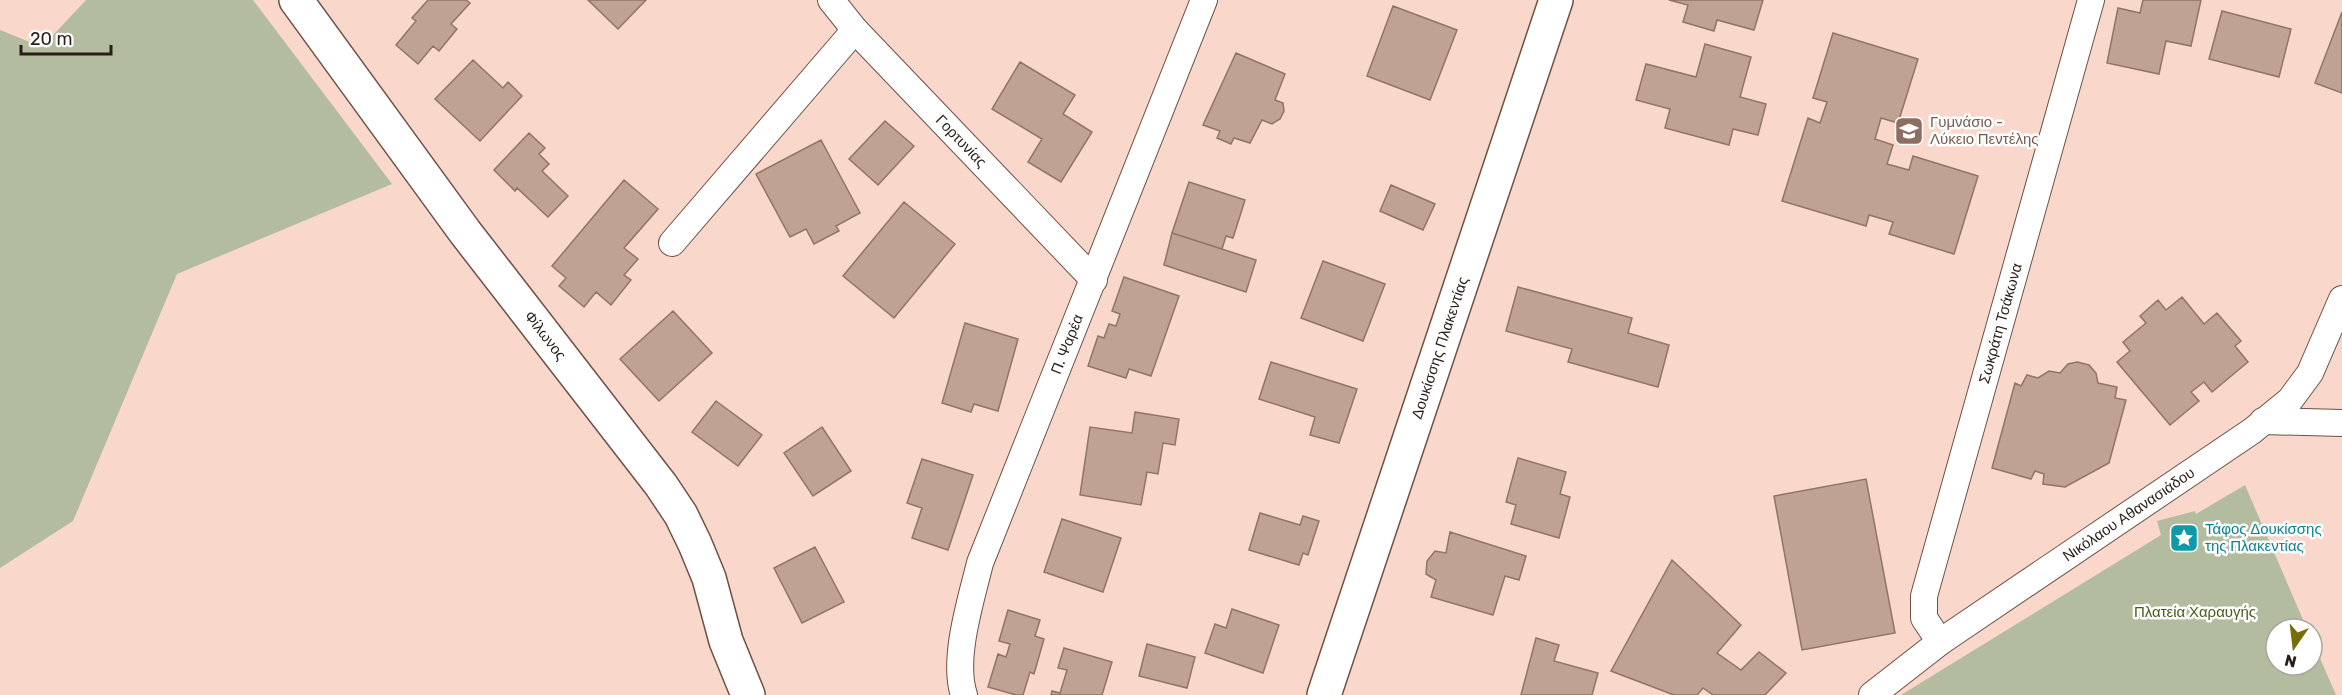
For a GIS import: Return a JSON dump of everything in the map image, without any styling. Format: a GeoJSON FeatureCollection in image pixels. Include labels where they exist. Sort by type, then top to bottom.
{"type":"FeatureCollection","features":[{"type":"Feature","properties":{"kind":"main road","name":"Φίλωνος"},"geometry":{"type":"LineString","coordinates":[[297,0],[465,232],[654,475],[681,514],[709,578],[726,641],[748,695]]}},
{"type":"Feature","properties":{"kind":"main road","name":"Δουκίσσης Πλακεντίας"},"geometry":{"type":"LineString","coordinates":[[1324,695],[1556,0]]}},
{"type":"Feature","properties":{"kind":"street","name":"Γορτυνίας"},"geometry":{"type":"LineString","coordinates":[[831,0],[855,30],[1094,280]]}},
{"type":"Feature","properties":{"kind":"street","name":"Π. Ψαρέα"},"geometry":{"type":"LineString","coordinates":[[964,695],[960,682],[964,627],[980,563],[1204,0]]}},
{"type":"Feature","properties":{"kind":"street","name":"Σωκράτη Τσάκωνα"},"geometry":{"type":"LineString","coordinates":[[1940,642],[1924,618],[1924,596],[2091,0]]}},
{"type":"Feature","properties":{"kind":"street"},"geometry":{"type":"LineString","coordinates":[[672,243],[855,30]]}},
{"type":"Feature","properties":{"kind":"street","name":"Νικόλαου Αθανασιάδου"},"geometry":{"type":"LineString","coordinates":[[1872,695],[1940,642],[2252,431],[2290,400],[2310,373],[2342,299]]}},
{"type":"Feature","properties":{"kind":"street"},"geometry":{"type":"LineString","coordinates":[[2263,421],[2342,423]]}},
{"type":"Feature","properties":{"kind":"green space"},"geometry":{"type":"Polygon","coordinates":[[[86,0],[253,0],[392,184],[177,274],[73,521],[0,568],[0,30],[42,47],[86,0]]]}},
{"type":"Feature","properties":{"kind":"green space","name":"Πλατεία Χαραυγής"},"geometry":{"type":"Polygon","coordinates":[[[2245,485],[2302,617],[2264,617],[2264,677],[2324,677],[2324,668],[2336,695],[1901,695],[2161,535],[2157,521],[2195,511],[2196,514],[2245,485]]]}},
{"type":"Feature","properties":{"kind":"building"},"geometry":{"type":"Polygon","coordinates":[[[428,0],[466,0],[470,3],[451,24],[457,29],[439,51],[433,46],[418,64],[396,45],[416,21],[412,18],[428,0]]]}},
{"type":"Feature","properties":{"kind":"building"},"geometry":{"type":"Polygon","coordinates":[[[588,0],[646,0],[618,29],[588,0]]]}},
{"type":"Feature","properties":{"kind":"building"},"geometry":{"type":"Polygon","coordinates":[[[1669,0],[1763,0],[1754,30],[1717,20],[1714,31],[1683,22],[1688,5],[1669,0]]]}},
{"type":"Feature","properties":{"kind":"building"},"geometry":{"type":"Polygon","coordinates":[[[2143,0],[2201,0],[2191,46],[2166,41],[2159,74],[2107,63],[2118,8],[2140,13],[2143,0]]]}},
{"type":"Feature","properties":{"kind":"building"},"geometry":{"type":"Polygon","coordinates":[[[1393,6],[1457,30],[1430,100],[1367,76],[1393,6]]]}},
{"type":"Feature","properties":{"kind":"building"},"geometry":{"type":"Polygon","coordinates":[[[2222,11],[2291,29],[2279,77],[2209,59],[2222,11]]]}},
{"type":"Feature","properties":{"kind":"building"},"geometry":{"type":"Polygon","coordinates":[[[2342,12],[2342,93],[2315,83],[2342,12]]]}},
{"type":"Feature","properties":{"kind":"building"},"geometry":{"type":"Polygon","coordinates":[[[1833,33],[1918,59],[1898,123],[1881,118],[1875,139],[1893,145],[1887,164],[1909,170],[1913,156],[1978,176],[1954,254],[1889,234],[1893,222],[1869,215],[1866,226],[1782,201],[1808,118],[1820,123],[1827,102],[1813,98],[1833,33]]]}},
{"type":"Feature","properties":{"kind":"building"},"geometry":{"type":"Polygon","coordinates":[[[1705,44],[1751,57],[1740,97],[1766,104],[1758,135],[1733,129],[1729,145],[1665,128],[1670,109],[1636,100],[1646,64],[1696,77],[1705,44]]]}},
{"type":"Feature","properties":{"kind":"building"},"geometry":{"type":"Polygon","coordinates":[[[1236,53],[1285,74],[1275,100],[1283,103],[1284,111],[1280,119],[1272,124],[1262,120],[1250,143],[1234,138],[1231,144],[1217,138],[1220,131],[1203,125],[1236,53]]]}},
{"type":"Feature","properties":{"kind":"building"},"geometry":{"type":"Polygon","coordinates":[[[473,60],[503,88],[508,82],[522,96],[480,141],[435,99],[473,60]]]}},
{"type":"Feature","properties":{"kind":"building"},"geometry":{"type":"Polygon","coordinates":[[[1020,62],[1075,95],[1063,114],[1092,132],[1061,182],[1028,162],[1042,139],[992,109],[1020,62]]]}},
{"type":"Feature","properties":{"kind":"building"},"geometry":{"type":"Polygon","coordinates":[[[885,121],[914,146],[878,185],[849,159],[885,121]]]}},
{"type":"Feature","properties":{"kind":"building"},"geometry":{"type":"Polygon","coordinates":[[[529,133],[545,148],[539,154],[549,164],[542,171],[568,196],[548,217],[517,188],[515,191],[494,170],[529,133]]]}},
{"type":"Feature","properties":{"kind":"building"},"geometry":{"type":"Polygon","coordinates":[[[821,140],[860,213],[836,226],[839,231],[814,244],[806,229],[790,237],[756,174],[821,140]]]}},
{"type":"Feature","properties":{"kind":"building"},"geometry":{"type":"Polygon","coordinates":[[[624,180],[658,209],[624,248],[638,259],[624,275],[631,280],[611,305],[596,292],[584,307],[559,286],[566,278],[552,266],[624,180]]]}},
{"type":"Feature","properties":{"kind":"building"},"geometry":{"type":"Polygon","coordinates":[[[1189,182],[1245,200],[1233,238],[1226,236],[1222,249],[1172,233],[1189,182]]]}},
{"type":"Feature","properties":{"kind":"building"},"geometry":{"type":"Polygon","coordinates":[[[1391,185],[1435,204],[1423,230],[1380,211],[1391,185]]]}},
{"type":"Feature","properties":{"kind":"building"},"geometry":{"type":"Polygon","coordinates":[[[904,202],[955,244],[894,318],[843,276],[904,202]]]}},
{"type":"Feature","properties":{"kind":"building"},"geometry":{"type":"Polygon","coordinates":[[[1172,233],[1256,260],[1246,292],[1164,265],[1172,233]]]}},
{"type":"Feature","properties":{"kind":"building"},"geometry":{"type":"Polygon","coordinates":[[[1323,261],[1385,284],[1363,341],[1301,318],[1323,261]]]}},
{"type":"Feature","properties":{"kind":"building"},"geometry":{"type":"Polygon","coordinates":[[[1124,277],[1179,296],[1151,376],[1129,369],[1126,378],[1088,366],[1098,336],[1104,338],[1109,324],[1116,326],[1120,314],[1112,311],[1124,277]]]}},
{"type":"Feature","properties":{"kind":"building"},"geometry":{"type":"Polygon","coordinates":[[[1518,287],[1632,318],[1628,333],[1669,345],[1658,387],[1568,362],[1572,349],[1506,331],[1518,287]]]}},
{"type":"Feature","properties":{"kind":"building"},"geometry":{"type":"Polygon","coordinates":[[[2182,297],[2204,324],[2217,313],[2241,341],[2235,346],[2248,362],[2212,392],[2204,382],[2191,392],[2199,401],[2170,425],[2117,362],[2130,351],[2123,342],[2146,323],[2140,316],[2158,300],[2166,310],[2182,297]]]}},
{"type":"Feature","properties":{"kind":"building"},"geometry":{"type":"Polygon","coordinates":[[[673,311],[712,353],[659,401],[620,359],[673,311]]]}},
{"type":"Feature","properties":{"kind":"building"},"geometry":{"type":"Polygon","coordinates":[[[965,323],[1018,339],[998,411],[974,404],[971,412],[942,403],[965,323]]]}},
{"type":"Feature","properties":{"kind":"building"},"geometry":{"type":"Polygon","coordinates":[[[1271,362],[1357,389],[1339,443],[1310,435],[1315,417],[1259,399],[1271,362]]]}},
{"type":"Feature","properties":{"kind":"building"},"geometry":{"type":"Polygon","coordinates":[[[2077,362],[2089,365],[2096,373],[2098,383],[2117,387],[2115,398],[2126,400],[2109,463],[2065,487],[2043,484],[2044,474],[2035,471],[2031,479],[1992,468],[2015,383],[2021,386],[2027,375],[2038,378],[2049,371],[2060,373],[2068,364],[2077,362]]]}},
{"type":"Feature","properties":{"kind":"building"},"geometry":{"type":"Polygon","coordinates":[[[716,401],[762,435],[738,466],[692,432],[716,401]]]}},
{"type":"Feature","properties":{"kind":"building"},"geometry":{"type":"Polygon","coordinates":[[[1135,412],[1179,419],[1175,445],[1163,443],[1158,474],[1147,472],[1141,505],[1080,495],[1090,427],[1132,433],[1135,412]]]}},
{"type":"Feature","properties":{"kind":"building"},"geometry":{"type":"Polygon","coordinates":[[[822,427],[851,471],[813,496],[784,453],[822,427]]]}},
{"type":"Feature","properties":{"kind":"building"},"geometry":{"type":"Polygon","coordinates":[[[1518,458],[1566,472],[1560,494],[1570,497],[1559,538],[1511,524],[1516,505],[1506,502],[1518,458]]]}},
{"type":"Feature","properties":{"kind":"building"},"geometry":{"type":"Polygon","coordinates":[[[922,459],[973,475],[948,550],[912,538],[922,508],[907,503],[922,459]]]}},
{"type":"Feature","properties":{"kind":"building"},"geometry":{"type":"Polygon","coordinates":[[[1866,479],[1895,633],[1802,650],[1774,496],[1866,479]]]}},
{"type":"Feature","properties":{"kind":"building"},"geometry":{"type":"Polygon","coordinates":[[[1260,513],[1300,525],[1303,516],[1319,521],[1308,555],[1303,553],[1299,565],[1249,550],[1260,513]]]}},
{"type":"Feature","properties":{"kind":"building"},"geometry":{"type":"Polygon","coordinates":[[[1062,519],[1121,538],[1103,592],[1044,572],[1062,519]]]}},
{"type":"Feature","properties":{"kind":"building"},"geometry":{"type":"Polygon","coordinates":[[[1450,532],[1526,556],[1519,580],[1505,576],[1493,615],[1431,597],[1436,580],[1426,574],[1427,561],[1435,551],[1446,553],[1450,532]]]}},
{"type":"Feature","properties":{"kind":"building"},"geometry":{"type":"Polygon","coordinates":[[[815,547],[844,602],[802,623],[774,568],[815,547]]]}},
{"type":"Feature","properties":{"kind":"building"},"geometry":{"type":"Polygon","coordinates":[[[1672,560],[1741,625],[1717,653],[1741,670],[1759,652],[1786,673],[1765,695],[1713,695],[1703,688],[1697,695],[1674,695],[1611,671],[1672,560]]]}},
{"type":"Feature","properties":{"kind":"building"},"geometry":{"type":"Polygon","coordinates":[[[1232,609],[1279,625],[1263,673],[1205,653],[1215,624],[1226,628],[1232,609]]]}},
{"type":"Feature","properties":{"kind":"building"},"geometry":{"type":"Polygon","coordinates":[[[1008,610],[1040,620],[1035,636],[1044,639],[1034,674],[1030,672],[1023,695],[988,687],[998,654],[1006,657],[1010,644],[999,641],[1008,610]]]}},
{"type":"Feature","properties":{"kind":"building"},"geometry":{"type":"Polygon","coordinates":[[[1536,638],[1559,645],[1554,661],[1598,673],[1592,695],[1521,695],[1536,638]]]}},
{"type":"Feature","properties":{"kind":"building"},"geometry":{"type":"Polygon","coordinates":[[[1147,644],[1195,657],[1187,688],[1139,676],[1147,644]]]}},
{"type":"Feature","properties":{"kind":"building"},"geometry":{"type":"Polygon","coordinates":[[[1064,648],[1112,662],[1102,695],[1051,695],[1052,691],[1060,693],[1067,670],[1058,668],[1064,648]]]}},
{"type":"Feature","properties":{"kind":"place","name":"Γυμνάσιο - Λύκειο Πεντέλης"},"geometry":{"type":"Point","coordinates":[1909,131]}},
{"type":"Feature","properties":{"kind":"place","name":"Τάφος Δουκίσσης της Πλακεντίας"},"geometry":{"type":"Point","coordinates":[2184,538]}}]}
